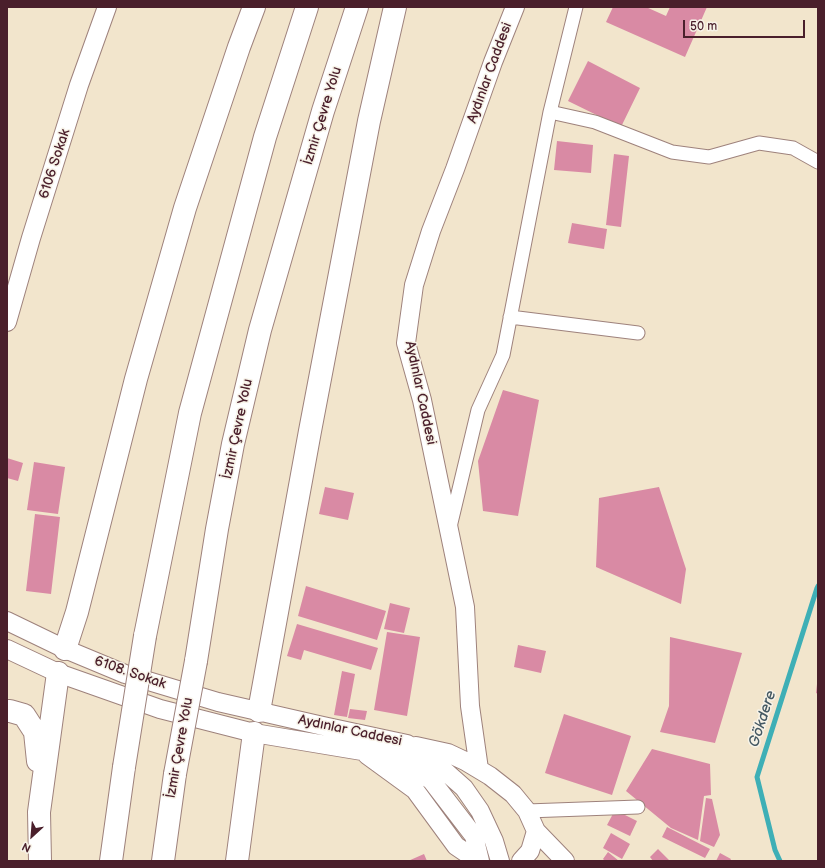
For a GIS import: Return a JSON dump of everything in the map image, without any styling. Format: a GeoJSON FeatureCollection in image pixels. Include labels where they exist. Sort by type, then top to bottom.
{"type":"FeatureCollection","features":[{"type":"Feature","properties":{"kind":"highway"},"geometry":{"type":"LineString","coordinates":[[65,649],[76,612],[136,379],[185,208],[254,7]]}},
{"type":"Feature","properties":{"kind":"highway"},"geometry":{"type":"LineString","coordinates":[[111,861],[124,767],[146,636],[190,413],[265,137],[307,7]]}},
{"type":"Feature","properties":{"kind":"highway","name":"İzmir Çevre Yolu"},"geometry":{"type":"LineString","coordinates":[[162,861],[175,774],[233,444],[258,338],[324,111],[357,7]]}},
{"type":"Feature","properties":{"kind":"highway"},"geometry":{"type":"LineString","coordinates":[[259,711],[311,423],[369,121],[396,7]]}},
{"type":"Feature","properties":{"kind":"highway"},"geometry":{"type":"LineString","coordinates":[[39,812],[58,673]]}},
{"type":"Feature","properties":{"kind":"highway"},"geometry":{"type":"LineString","coordinates":[[7,711],[24,715],[35,732],[38,754],[40,861]]}},
{"type":"Feature","properties":{"kind":"highway"},"geometry":{"type":"LineString","coordinates":[[237,861],[254,733]]}},
{"type":"Feature","properties":{"kind":"street","name":"6106 Sokak"},"geometry":{"type":"LineString","coordinates":[[7,322],[31,238],[77,93],[107,7]]}},
{"type":"Feature","properties":{"kind":"street","name":"Aydınlar Caddesi"},"geometry":{"type":"LineString","coordinates":[[479,769],[470,706],[465,607],[422,400],[406,343],[414,285],[431,231],[493,62],[515,7]]}},
{"type":"Feature","properties":{"kind":"street"},"geometry":{"type":"LineString","coordinates":[[449,531],[478,410],[503,355],[550,112],[576,7]]}},
{"type":"Feature","properties":{"kind":"street"},"geometry":{"type":"LineString","coordinates":[[550,112],[595,122],[672,152],[708,157],[759,143],[793,148],[818,162]]}},
{"type":"Feature","properties":{"kind":"street"},"geometry":{"type":"LineString","coordinates":[[510,317],[638,333]]}},
{"type":"Feature","properties":{"kind":"street","name":"6108. Sokak"},"geometry":{"type":"LineString","coordinates":[[7,621],[65,649],[126,674],[218,702],[259,711]]}},
{"type":"Feature","properties":{"kind":"street","name":"6108. Sokak"},"geometry":{"type":"LineString","coordinates":[[7,649],[58,673],[160,709],[254,733]]}},
{"type":"Feature","properties":{"kind":"street","name":"Aydınlar Caddesi"},"geometry":{"type":"LineString","coordinates":[[259,711],[407,744],[438,765],[464,788],[480,811],[494,841],[500,861]]}},
{"type":"Feature","properties":{"kind":"street","name":"Aydınlar Caddesi"},"geometry":{"type":"LineString","coordinates":[[254,733],[362,751],[397,759],[431,780],[474,836],[479,861]]}},
{"type":"Feature","properties":{"kind":"street"},"geometry":{"type":"LineString","coordinates":[[407,744],[448,753],[490,776],[513,794],[527,811],[536,831],[565,861]]}},
{"type":"Feature","properties":{"kind":"street"},"geometry":{"type":"LineString","coordinates":[[527,811],[638,807]]}},
{"type":"Feature","properties":{"kind":"street"},"geometry":{"type":"LineString","coordinates":[[521,861],[530,850],[536,831]]}},
{"type":"Feature","properties":{"kind":"building"},"geometry":{"type":"Polygon","coordinates":[[[613,7],[646,7],[666,16],[670,7],[707,7],[685,57],[606,22],[613,7]]]}},
{"type":"Feature","properties":{"kind":"building"},"geometry":{"type":"Polygon","coordinates":[[[588,61],[640,88],[621,127],[568,101],[588,61]]]}},
{"type":"Feature","properties":{"kind":"building"},"geometry":{"type":"Polygon","coordinates":[[[557,141],[593,145],[591,173],[554,170],[557,141]]]}},
{"type":"Feature","properties":{"kind":"building"},"geometry":{"type":"Polygon","coordinates":[[[614,154],[629,156],[621,227],[606,225],[614,154]]]}},
{"type":"Feature","properties":{"kind":"building"},"geometry":{"type":"Polygon","coordinates":[[[572,223],[607,229],[604,249],[568,243],[572,223]]]}},
{"type":"Feature","properties":{"kind":"building"},"geometry":{"type":"Polygon","coordinates":[[[503,390],[539,400],[518,516],[483,511],[478,461],[503,390]]]}},
{"type":"Feature","properties":{"kind":"building"},"geometry":{"type":"Polygon","coordinates":[[[7,458],[23,463],[18,481],[7,478],[7,458]]]}},
{"type":"Feature","properties":{"kind":"building"},"geometry":{"type":"Polygon","coordinates":[[[34,462],[65,467],[58,514],[27,510],[34,462]]]}},
{"type":"Feature","properties":{"kind":"building"},"geometry":{"type":"Polygon","coordinates":[[[325,487],[354,493],[348,520],[319,514],[325,487]]]}},
{"type":"Feature","properties":{"kind":"building"},"geometry":{"type":"Polygon","coordinates":[[[659,487],[686,569],[681,604],[596,567],[599,498],[659,487]]]}},
{"type":"Feature","properties":{"kind":"building"},"geometry":{"type":"Polygon","coordinates":[[[35,514],[60,517],[51,594],[26,591],[35,514]]]}},
{"type":"Feature","properties":{"kind":"building"},"geometry":{"type":"Polygon","coordinates":[[[306,586],[386,611],[377,640],[298,616],[306,586]]]}},
{"type":"Feature","properties":{"kind":"building"},"geometry":{"type":"Polygon","coordinates":[[[390,603],[410,608],[404,633],[384,629],[390,603]]]}},
{"type":"Feature","properties":{"kind":"building"},"geometry":{"type":"Polygon","coordinates":[[[297,624],[378,648],[371,670],[304,650],[301,660],[287,656],[297,624]]]}},
{"type":"Feature","properties":{"kind":"building"},"geometry":{"type":"Polygon","coordinates":[[[387,632],[420,637],[407,716],[374,710],[387,632]]]}},
{"type":"Feature","properties":{"kind":"building"},"geometry":{"type":"Polygon","coordinates":[[[670,637],[742,653],[715,743],[660,732],[669,706],[670,637]]]}},
{"type":"Feature","properties":{"kind":"building"},"geometry":{"type":"Polygon","coordinates":[[[518,645],[546,651],[541,673],[514,667],[518,645]]]}},
{"type":"Feature","properties":{"kind":"building"},"geometry":{"type":"Polygon","coordinates":[[[342,671],[355,674],[347,717],[334,715],[342,671]]]}},
{"type":"Feature","properties":{"kind":"building"},"geometry":{"type":"Polygon","coordinates":[[[818,684],[818,694],[816,693],[818,684]]]}},
{"type":"Feature","properties":{"kind":"building"},"geometry":{"type":"Polygon","coordinates":[[[350,709],[367,711],[365,720],[348,718],[350,709]]]}},
{"type":"Feature","properties":{"kind":"building"},"geometry":{"type":"Polygon","coordinates":[[[564,714],[631,736],[612,795],[545,773],[564,714]]]}},
{"type":"Feature","properties":{"kind":"building"},"geometry":{"type":"Polygon","coordinates":[[[652,749],[710,764],[711,795],[704,796],[698,840],[671,828],[626,791],[652,749]]]}},
{"type":"Feature","properties":{"kind":"building"},"geometry":{"type":"Polygon","coordinates":[[[706,798],[712,799],[720,835],[714,847],[700,841],[706,798]]]}},
{"type":"Feature","properties":{"kind":"building"},"geometry":{"type":"Polygon","coordinates":[[[615,810],[637,821],[630,836],[607,825],[615,810]]]}},
{"type":"Feature","properties":{"kind":"building"},"geometry":{"type":"Polygon","coordinates":[[[667,827],[710,849],[705,858],[662,837],[667,827]]]}},
{"type":"Feature","properties":{"kind":"building"},"geometry":{"type":"Polygon","coordinates":[[[611,833],[630,844],[622,859],[603,848],[611,833]]]}},
{"type":"Feature","properties":{"kind":"building"},"geometry":{"type":"Polygon","coordinates":[[[658,849],[670,861],[653,861],[650,857],[658,849]]]}},
{"type":"Feature","properties":{"kind":"building"},"geometry":{"type":"Polygon","coordinates":[[[608,852],[619,861],[605,861],[603,859],[608,852]]]}},
{"type":"Feature","properties":{"kind":"building"},"geometry":{"type":"Polygon","coordinates":[[[720,853],[731,859],[730,861],[716,861],[720,853]]]}},
{"type":"Feature","properties":{"kind":"building"},"geometry":{"type":"Polygon","coordinates":[[[424,854],[427,861],[408,861],[424,854]]]}},
{"type":"Feature","properties":{"kind":"waterway","name":"Gökdere"},"geometry":{"type":"LineString","coordinates":[[780,861],[775,850],[757,777],[818,586]]}}]}
